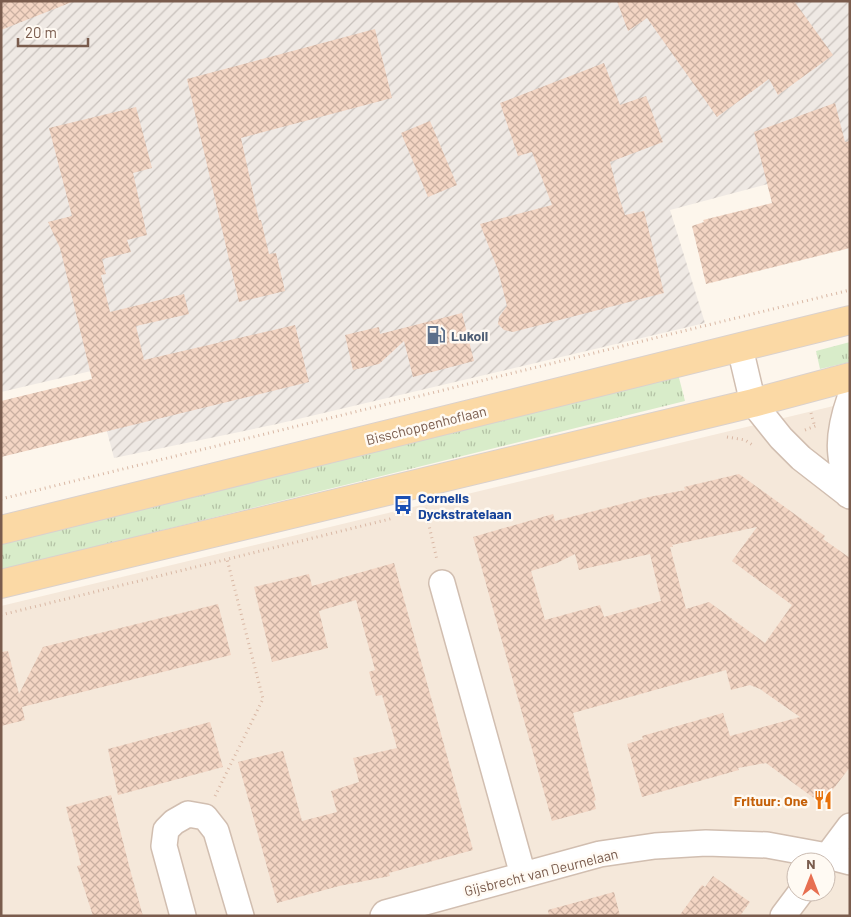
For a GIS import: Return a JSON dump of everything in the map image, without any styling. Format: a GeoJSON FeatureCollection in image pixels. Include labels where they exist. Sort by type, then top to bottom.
{"type":"FeatureCollection","features":[{"type":"Feature","properties":{"kind":"main road","name":"Bisschoppenhoflaan"},"geometry":{"type":"LineString","coordinates":[[1,530],[850,320]]}},
{"type":"Feature","properties":{"kind":"main road"},"geometry":{"type":"LineString","coordinates":[[1,584],[752,403],[850,377]]}},
{"type":"Feature","properties":{"kind":"street"},"geometry":{"type":"LineString","coordinates":[[740,348],[752,403],[781,438],[801,458],[849,495]]}},
{"type":"Feature","properties":{"kind":"street"},"geometry":{"type":"LineString","coordinates":[[848,404],[841,424],[839,450],[849,495]]}},
{"type":"Feature","properties":{"kind":"street"},"geometry":{"type":"LineString","coordinates":[[442,582],[523,875]]}},
{"type":"Feature","properties":{"kind":"street"},"geometry":{"type":"LineString","coordinates":[[183,916],[164,846],[166,830],[174,822],[188,814],[205,817],[216,831],[241,916]]}},
{"type":"Feature","properties":{"kind":"street"},"geometry":{"type":"LineString","coordinates":[[836,854],[850,826]]}},
{"type":"Feature","properties":{"kind":"street","name":"Gijsbrecht van Deurnelaan"},"geometry":{"type":"LineString","coordinates":[[383,916],[385,913],[600,854],[655,846],[706,842],[768,845],[798,852]]}},
{"type":"Feature","properties":{"kind":"street"},"geometry":{"type":"LineString","coordinates":[[783,916],[794,902]]}},
{"type":"Feature","properties":{"kind":"path"},"geometry":{"type":"LineString","coordinates":[[1,499],[850,290]]}},
{"type":"Feature","properties":{"kind":"path"},"geometry":{"type":"LineString","coordinates":[[722,437],[740,438],[754,446],[815,427],[848,404]]}},
{"type":"Feature","properties":{"kind":"path"},"geometry":{"type":"LineString","coordinates":[[418,483],[442,582]]}},
{"type":"Feature","properties":{"kind":"path"},"geometry":{"type":"LineString","coordinates":[[417,512],[426,510]]}},
{"type":"Feature","properties":{"kind":"path"},"geometry":{"type":"LineString","coordinates":[[1,615],[398,517]]}},
{"type":"Feature","properties":{"kind":"path"},"geometry":{"type":"LineString","coordinates":[[205,817],[263,700],[227,559]]}},
{"type":"Feature","properties":{"kind":"shaded area"},"geometry":{"type":"Polygon","coordinates":[[[1,1],[850,1],[850,162],[670,210],[705,323],[277,424],[114,458],[91,371],[1,392],[1,1]]]}},
{"type":"Feature","properties":{"kind":"shaded area"},"geometry":{"type":"Polygon","coordinates":[[[850,402],[850,916],[1,916],[1,606],[850,402]]]}},
{"type":"Feature","properties":{"kind":"green space"},"geometry":{"type":"Polygon","coordinates":[[[850,342],[850,362],[820,369],[816,351],[850,342]]]}},
{"type":"Feature","properties":{"kind":"green space"},"geometry":{"type":"Polygon","coordinates":[[[678,374],[685,401],[1,570],[1,540],[678,374]]]}},
{"type":"Feature","properties":{"kind":"building"},"geometry":{"type":"Polygon","coordinates":[[[1,1],[72,1],[72,2],[1,30],[1,1]]]}},
{"type":"Feature","properties":{"kind":"building"},"geometry":{"type":"Polygon","coordinates":[[[617,1],[794,1],[833,55],[778,95],[769,79],[717,117],[647,18],[628,31],[617,1]]]}},
{"type":"Feature","properties":{"kind":"building"},"geometry":{"type":"Polygon","coordinates":[[[375,29],[392,98],[241,138],[259,220],[261,220],[269,254],[276,253],[285,291],[239,302],[187,79],[375,29]]]}},
{"type":"Feature","properties":{"kind":"building"},"geometry":{"type":"Polygon","coordinates":[[[604,63],[620,105],[646,96],[663,142],[610,162],[625,215],[644,211],[664,293],[513,332],[504,330],[498,324],[499,317],[507,306],[498,270],[480,224],[552,205],[532,152],[518,156],[500,103],[604,63]]]}},
{"type":"Feature","properties":{"kind":"building"},"geometry":{"type":"Polygon","coordinates":[[[835,103],[845,142],[850,141],[850,248],[706,284],[692,226],[704,222],[703,220],[772,203],[754,132],[835,103]]]}},
{"type":"Feature","properties":{"kind":"building"},"geometry":{"type":"Polygon","coordinates":[[[136,107],[152,168],[133,173],[147,235],[127,240],[131,252],[102,259],[106,274],[101,275],[110,312],[184,294],[189,314],[136,326],[144,360],[295,325],[309,382],[1,457],[1,401],[92,379],[60,248],[48,222],[72,216],[49,128],[136,107]]]}},
{"type":"Feature","properties":{"kind":"building"},"geometry":{"type":"Polygon","coordinates":[[[430,121],[457,185],[428,197],[401,133],[430,121]]]}},
{"type":"Feature","properties":{"kind":"building"},"geometry":{"type":"Polygon","coordinates":[[[462,313],[474,361],[413,377],[404,341],[379,364],[353,370],[345,335],[379,327],[380,334],[462,313]]]}},
{"type":"Feature","properties":{"kind":"building"},"geometry":{"type":"Polygon","coordinates":[[[739,474],[825,536],[823,539],[850,558],[850,767],[822,804],[766,763],[738,768],[739,770],[642,797],[627,744],[643,739],[642,736],[723,713],[730,736],[800,717],[760,689],[750,685],[731,690],[726,670],[573,713],[596,800],[594,801],[596,809],[552,821],[473,537],[553,514],[555,521],[649,497],[685,490],[684,487],[739,474]],[[757,527],[672,545],[673,547],[670,547],[686,609],[709,602],[765,643],[792,605],[732,561],[757,527]],[[575,554],[557,563],[531,571],[545,620],[600,605],[604,617],[661,601],[650,554],[579,570],[575,554]]]}},
{"type":"Feature","properties":{"kind":"building"},"geometry":{"type":"Polygon","coordinates":[[[394,563],[473,850],[389,873],[390,876],[339,886],[277,903],[238,762],[283,751],[302,821],[337,812],[331,791],[359,782],[353,758],[397,748],[382,695],[376,696],[369,672],[375,670],[356,600],[319,611],[328,648],[272,662],[254,587],[309,574],[312,586],[394,563]]]}},
{"type":"Feature","properties":{"kind":"building"},"geometry":{"type":"Polygon","coordinates":[[[218,604],[231,655],[22,707],[25,720],[1,726],[1,652],[8,651],[19,694],[43,647],[218,604]]]}},
{"type":"Feature","properties":{"kind":"building"},"geometry":{"type":"Polygon","coordinates":[[[210,722],[223,767],[118,795],[108,749],[210,722]]]}},
{"type":"Feature","properties":{"kind":"building"},"geometry":{"type":"Polygon","coordinates":[[[111,795],[143,916],[93,916],[77,866],[81,865],[66,807],[111,795]]]}},
{"type":"Feature","properties":{"kind":"building"},"geometry":{"type":"Polygon","coordinates":[[[713,876],[750,902],[740,916],[679,916],[702,885],[705,887],[713,876]]]}},
{"type":"Feature","properties":{"kind":"building"},"geometry":{"type":"Polygon","coordinates":[[[614,892],[620,916],[549,916],[548,910],[614,892]]]}},
{"type":"Feature","properties":{"kind":"place","name":"Lukoil"},"geometry":{"type":"Point","coordinates":[436,335]}},
{"type":"Feature","properties":{"kind":"place","name":"Cornelis Dyckstratelaan"},"geometry":{"type":"Point","coordinates":[403,505]}},
{"type":"Feature","properties":{"kind":"place","name":"Frituur: One"},"geometry":{"type":"Point","coordinates":[823,800]}}]}
